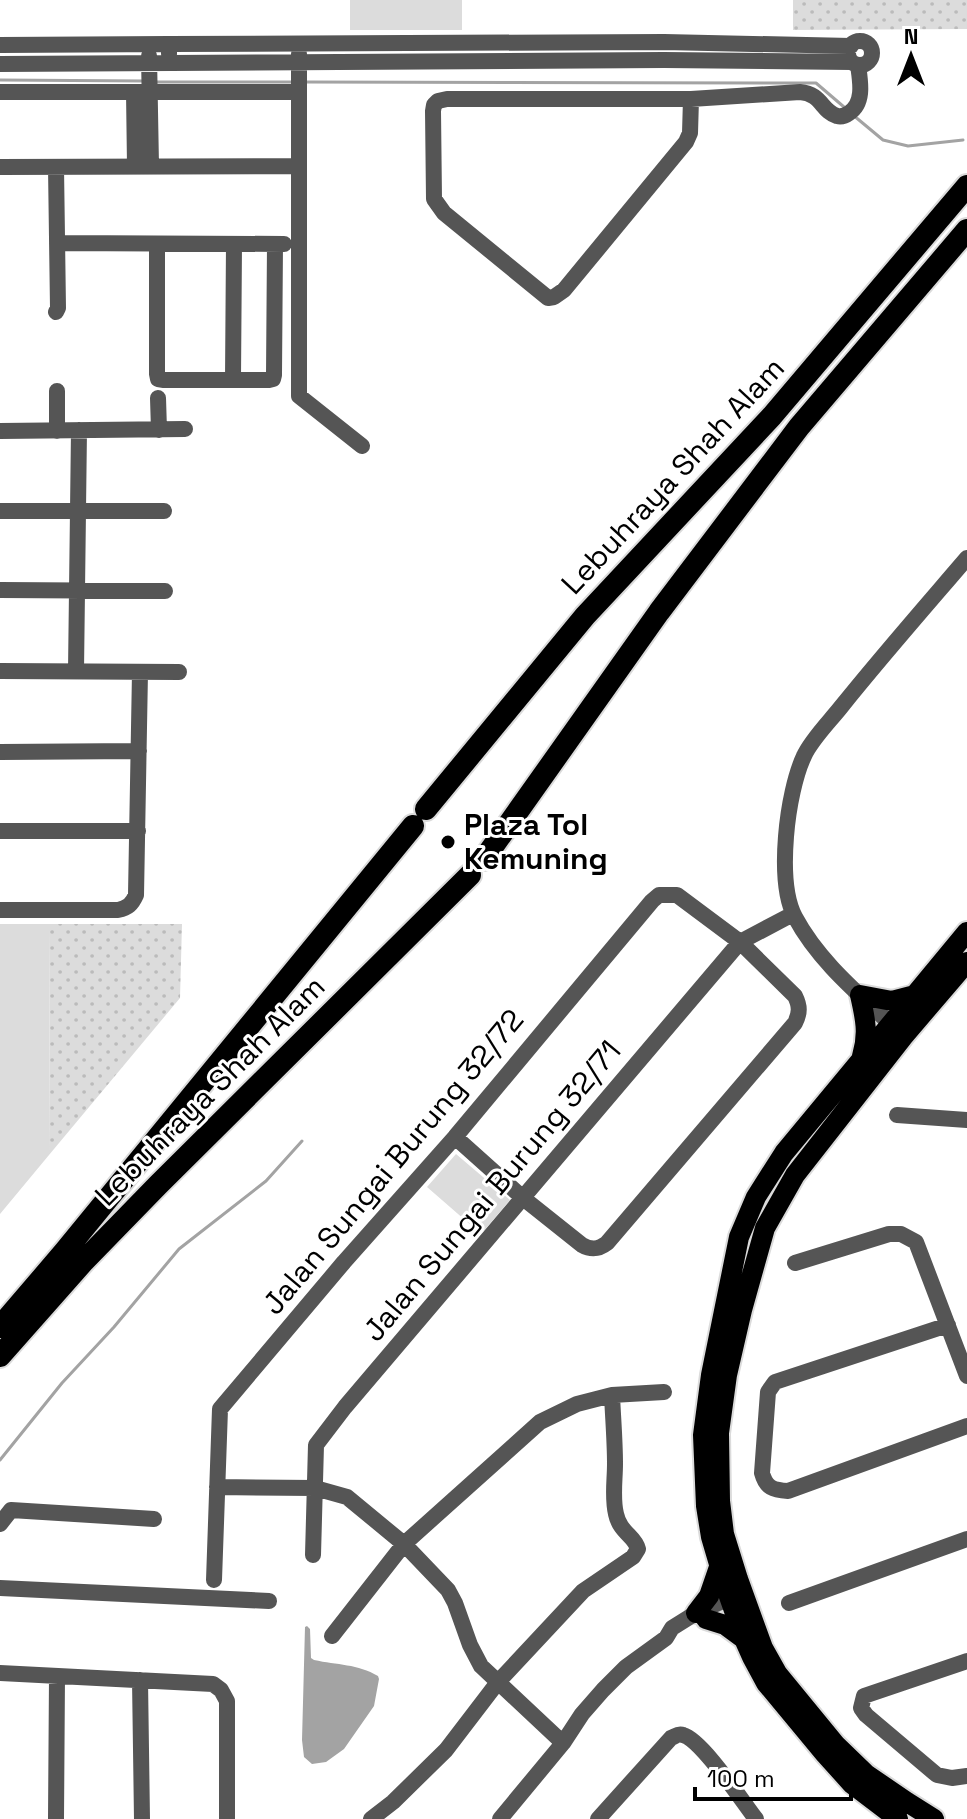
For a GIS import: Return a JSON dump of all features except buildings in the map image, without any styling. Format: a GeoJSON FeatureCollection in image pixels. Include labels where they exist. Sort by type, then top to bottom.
{"type":"FeatureCollection","features":[{"type":"Feature","properties":{"kind":"highway","name":"Lebuhraya Shah Alam"},"geometry":{"type":"LineString","coordinates":[[0,1327],[585,616],[772,416],[967,186]]}},
{"type":"Feature","properties":{"kind":"highway","name":"Lebuhraya Shah Alam"},"geometry":{"type":"LineString","coordinates":[[0,1356],[84,1261],[158,1185],[477,867],[659,612],[799,427],[967,230]]}},
{"type":"Feature","properties":{"kind":"main road"},"geometry":{"type":"LineString","coordinates":[[934,1819],[830,1749],[766,1683],[744,1639],[724,1534],[719,1433],[727,1375],[765,1228],[795,1175],[897,1031],[916,994],[967,932]]}},
{"type":"Feature","properties":{"kind":"main road"},"geometry":{"type":"LineString","coordinates":[[898,1819],[852,1784],[777,1673],[719,1565],[706,1506],[703,1435],[711,1375],[739,1237],[756,1197],[784,1153],[860,1060],[897,1031],[967,962]]}},
{"type":"Feature","properties":{"kind":"main road"},"geometry":{"type":"LineString","coordinates":[[860,1060],[867,1036],[860,995],[892,1001],[916,994]]}},
{"type":"Feature","properties":{"kind":"main road"},"geometry":{"type":"LineString","coordinates":[[719,1565],[701,1616],[725,1625],[744,1639]]}},
{"type":"Feature","properties":{"kind":"street"},"geometry":{"type":"LineString","coordinates":[[0,45],[664,42],[854,58]]}},
{"type":"Feature","properties":{"kind":"street"},"geometry":{"type":"LineString","coordinates":[[299,43],[299,396],[362,446]]}},
{"type":"Feature","properties":{"kind":"street"},"geometry":{"type":"LineString","coordinates":[[143,166],[149,44]]}},
{"type":"Feature","properties":{"kind":"street"},"geometry":{"type":"LineString","coordinates":[[169,44],[169,63]]}},
{"type":"Feature","properties":{"kind":"street"},"geometry":{"type":"LineString","coordinates":[[0,92],[146,81],[298,79],[649,60],[820,61],[854,58]]}},
{"type":"Feature","properties":{"kind":"street"},"geometry":{"type":"LineString","coordinates":[[691,99],[689,137],[686,142],[564,290],[554,297],[548,298],[532,286],[444,213],[434,199],[433,111],[438,101],[691,99],[808,93],[839,117],[851,112],[860,93],[854,58]]}},
{"type":"Feature","properties":{"kind":"street"},"geometry":{"type":"LineString","coordinates":[[0,64],[146,81],[169,63],[298,79]]}},
{"type":"Feature","properties":{"kind":"street"},"geometry":{"type":"LineString","coordinates":[[0,167],[297,166]]}},
{"type":"Feature","properties":{"kind":"street"},"geometry":{"type":"LineString","coordinates":[[56,167],[56,312]]}},
{"type":"Feature","properties":{"kind":"street"},"geometry":{"type":"LineString","coordinates":[[57,243],[298,244]]}},
{"type":"Feature","properties":{"kind":"street"},"geometry":{"type":"LineString","coordinates":[[157,244],[158,379],[269,380],[274,375],[275,244]]}},
{"type":"Feature","properties":{"kind":"street"},"geometry":{"type":"LineString","coordinates":[[233,379],[234,244]]}},
{"type":"Feature","properties":{"kind":"street"},"geometry":{"type":"LineString","coordinates":[[57,391],[57,431]]}},
{"type":"Feature","properties":{"kind":"street"},"geometry":{"type":"LineString","coordinates":[[158,398],[159,430]]}},
{"type":"Feature","properties":{"kind":"street"},"geometry":{"type":"LineString","coordinates":[[0,431],[185,429]]}},
{"type":"Feature","properties":{"kind":"street"},"geometry":{"type":"LineString","coordinates":[[76,671],[79,430]]}},
{"type":"Feature","properties":{"kind":"street"},"geometry":{"type":"LineString","coordinates":[[0,511],[164,511]]}},
{"type":"Feature","properties":{"kind":"street"},"geometry":{"type":"LineString","coordinates":[[897,1031],[839,976],[793,914],[787,886],[785,838],[792,790],[804,754],[967,558]]}},
{"type":"Feature","properties":{"kind":"street"},"geometry":{"type":"LineString","coordinates":[[0,590],[165,591]]}},
{"type":"Feature","properties":{"kind":"street"},"geometry":{"type":"LineString","coordinates":[[0,671],[179,672]]}},
{"type":"Feature","properties":{"kind":"street"},"geometry":{"type":"LineString","coordinates":[[0,910],[118,910],[130,905],[136,895],[140,672]]}},
{"type":"Feature","properties":{"kind":"street"},"geometry":{"type":"LineString","coordinates":[[0,752],[139,751]]}},
{"type":"Feature","properties":{"kind":"street"},"geometry":{"type":"LineString","coordinates":[[0,831],[138,831]]}},
{"type":"Feature","properties":{"kind":"street","name":"Jalan Sungai Burung 32/72"},"geometry":{"type":"LineString","coordinates":[[214,1580],[220,1409],[455,1137],[652,901],[659,895],[677,895],[740,942],[795,996],[799,1014],[795,1023],[602,1247],[582,1245],[523,1198]]}},
{"type":"Feature","properties":{"kind":"street"},"geometry":{"type":"LineString","coordinates":[[740,942],[793,914]]}},
{"type":"Feature","properties":{"kind":"street","name":"Jalan Sungai Burung 32/71"},"geometry":{"type":"LineString","coordinates":[[313,1555],[316,1445],[740,942]]}},
{"type":"Feature","properties":{"kind":"street"},"geometry":{"type":"LineString","coordinates":[[897,1115],[967,1120]]}},
{"type":"Feature","properties":{"kind":"street"},"geometry":{"type":"LineString","coordinates":[[455,1137],[523,1198]]}},
{"type":"Feature","properties":{"kind":"street"},"geometry":{"type":"LineString","coordinates":[[795,1263],[889,1234],[901,1234],[916,1242],[967,1376]]}},
{"type":"Feature","properties":{"kind":"street"},"geometry":{"type":"LineString","coordinates":[[948,1325],[775,1382],[768,1392],[762,1473],[765,1483],[776,1490],[788,1491],[967,1426]]}},
{"type":"Feature","properties":{"kind":"street"},"geometry":{"type":"LineString","coordinates":[[332,1636],[404,1544],[540,1422],[577,1404],[612,1395],[664,1392]]}},
{"type":"Feature","properties":{"kind":"street"},"geometry":{"type":"LineString","coordinates":[[371,1819],[446,1750],[498,1682],[583,1591],[633,1557],[638,1549],[616,1518],[612,1395]]}},
{"type":"Feature","properties":{"kind":"street"},"geometry":{"type":"LineString","coordinates":[[217,1487],[315,1488],[347,1497],[404,1544],[448,1590],[481,1666],[563,1743]]}},
{"type":"Feature","properties":{"kind":"street"},"geometry":{"type":"LineString","coordinates":[[0,1524],[11,1510],[154,1519]]}},
{"type":"Feature","properties":{"kind":"street"},"geometry":{"type":"LineString","coordinates":[[789,1603],[967,1539]]}},
{"type":"Feature","properties":{"kind":"street"},"geometry":{"type":"LineString","coordinates":[[0,1588],[269,1601]]}},
{"type":"Feature","properties":{"kind":"street"},"geometry":{"type":"LineString","coordinates":[[500,1819],[563,1743],[582,1714],[626,1667],[666,1638],[678,1636],[701,1616],[737,1599]]}},
{"type":"Feature","properties":{"kind":"street"},"geometry":{"type":"LineString","coordinates":[[967,1661],[864,1696],[861,1708],[937,1775],[952,1778],[967,1776]]}},
{"type":"Feature","properties":{"kind":"street"},"geometry":{"type":"LineString","coordinates":[[0,1673],[213,1684],[227,1701],[227,1819]]}},
{"type":"Feature","properties":{"kind":"street"},"geometry":{"type":"LineString","coordinates":[[56,1819],[57,1676]]}},
{"type":"Feature","properties":{"kind":"street"},"geometry":{"type":"LineString","coordinates":[[140,1680],[142,1819]]}},
{"type":"Feature","properties":{"kind":"street"},"geometry":{"type":"LineString","coordinates":[[598,1819],[676,1735],[683,1735],[698,1744],[756,1819]]}},
{"type":"Feature","properties":{"kind":"shaded area"},"geometry":{"type":"Polygon","coordinates":[[[350,0],[462,0],[462,30],[350,30],[350,0]]]}},
{"type":"Feature","properties":{"kind":"shaded area"},"geometry":{"type":"Polygon","coordinates":[[[793,0],[967,0],[967,29],[793,30],[793,0]]]}},
{"type":"Feature","properties":{"kind":"shaded area"},"geometry":{"type":"Polygon","coordinates":[[[0,924],[50,924],[49,1155],[0,1214],[0,924]]]}},
{"type":"Feature","properties":{"kind":"shaded area"},"geometry":{"type":"Polygon","coordinates":[[[50,924],[182,924],[180,998],[49,1155],[50,924]]]}},
{"type":"Feature","properties":{"kind":"shaded area"},"geometry":{"type":"Polygon","coordinates":[[[456,1154],[510,1200],[481,1234],[427,1187],[456,1154]]]}},
{"type":"Feature","properties":{"kind":"shaded area"},"geometry":{"type":"Polygon","coordinates":[[[307,1626],[310,1629],[311,1658],[363,1669],[379,1679],[374,1706],[344,1749],[326,1762],[312,1764],[304,1757],[302,1740],[307,1626]]]}},
{"type":"Feature","properties":{"kind":"waterway"},"geometry":{"type":"LineString","coordinates":[[0,80],[145,81]]}},
{"type":"Feature","properties":{"kind":"waterway"},"geometry":{"type":"LineString","coordinates":[[157,82],[293,82]]}},
{"type":"Feature","properties":{"kind":"waterway"},"geometry":{"type":"LineString","coordinates":[[305,82],[816,83],[844,107]]}},
{"type":"Feature","properties":{"kind":"waterway"},"geometry":{"type":"LineString","coordinates":[[853,115],[883,140],[908,146],[963,140]]}},
{"type":"Feature","properties":{"kind":"waterway"},"geometry":{"type":"LineString","coordinates":[[0,1460],[62,1383],[179,1249],[266,1181],[302,1141]]}},
{"type":"Feature","properties":{"kind":"place","name":"Plaza Tol Kemuning"},"geometry":{"type":"Point","coordinates":[448,842]}}]}
